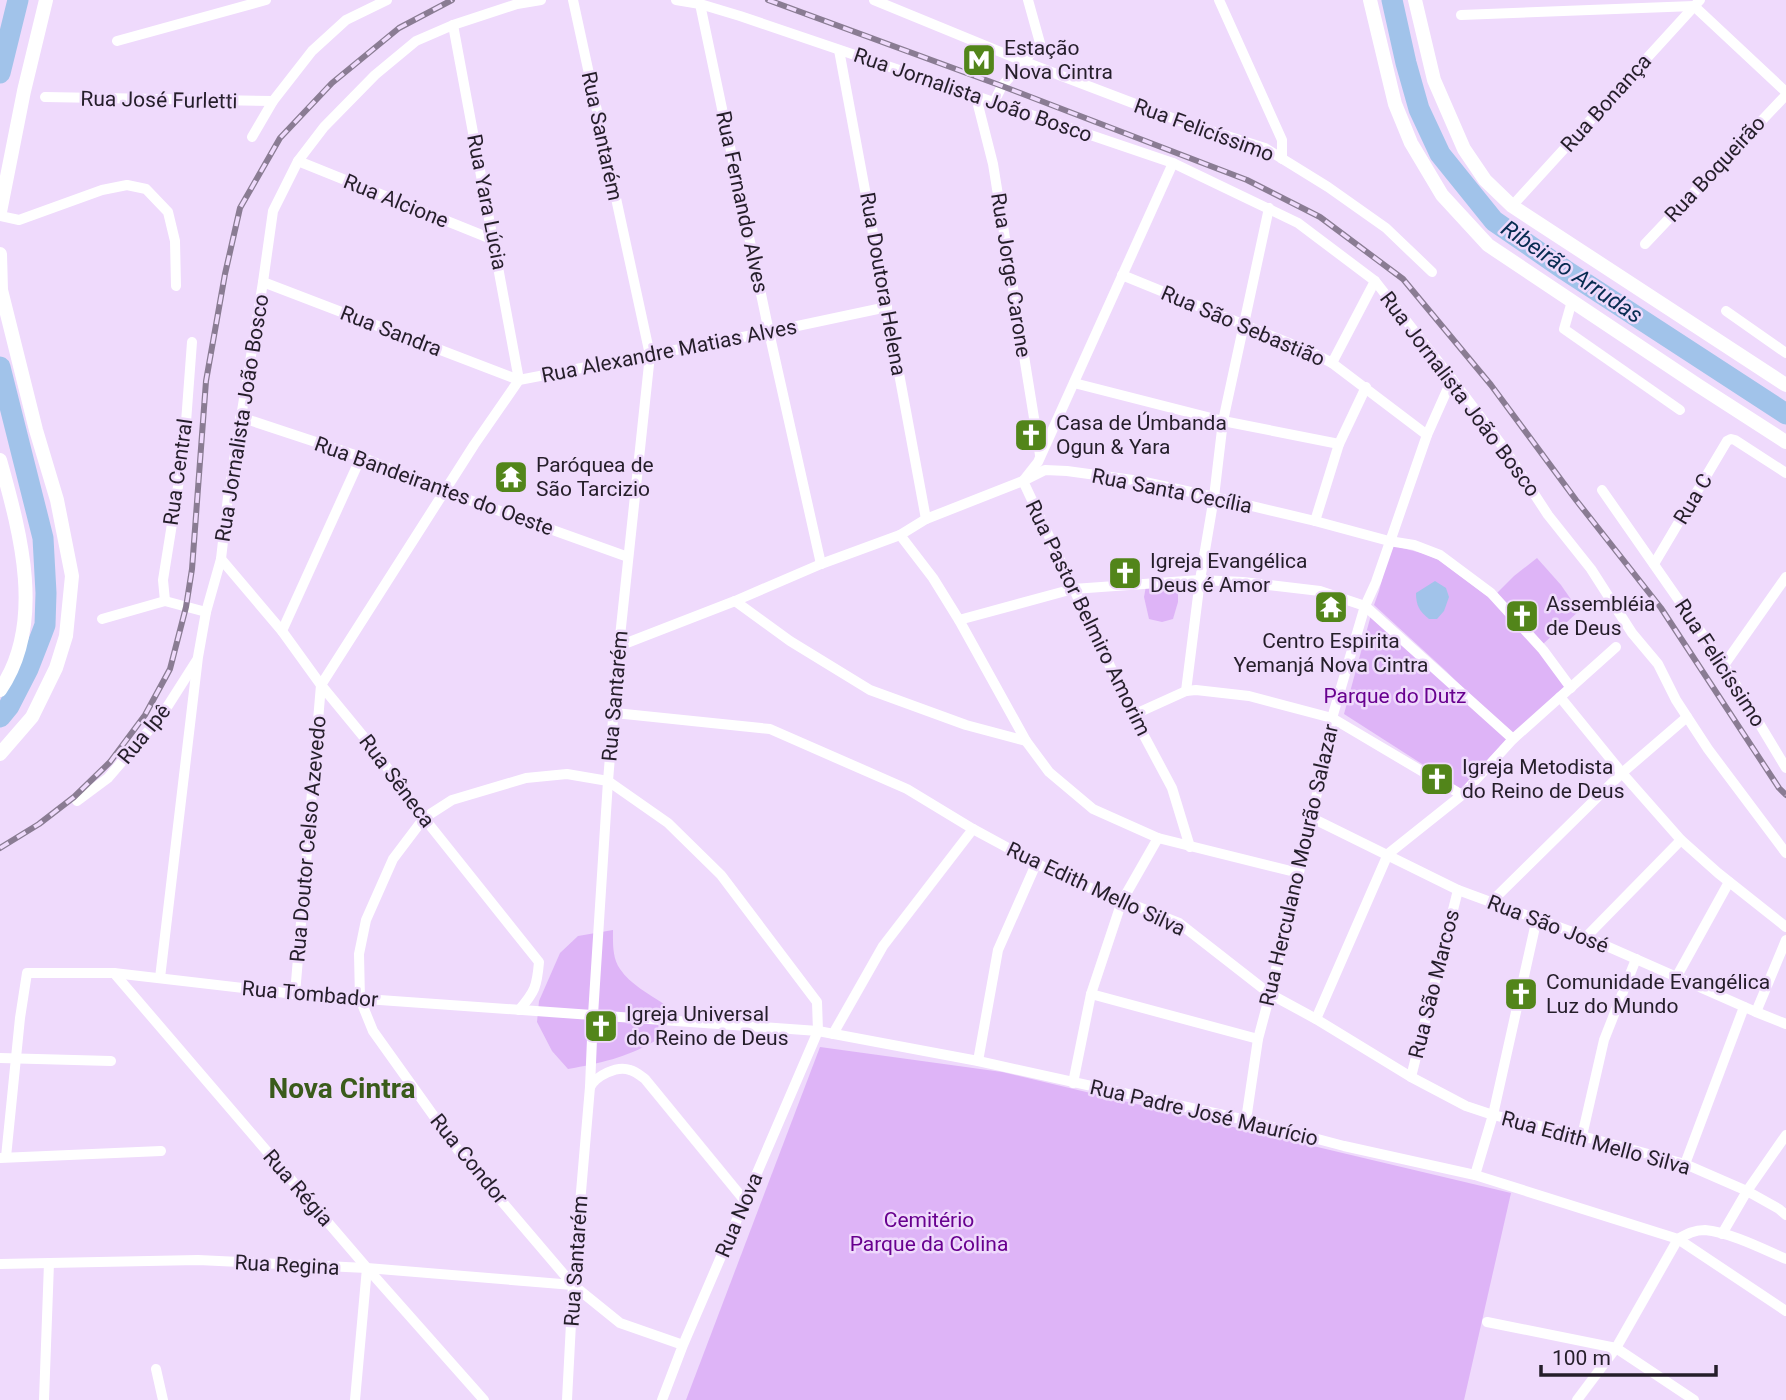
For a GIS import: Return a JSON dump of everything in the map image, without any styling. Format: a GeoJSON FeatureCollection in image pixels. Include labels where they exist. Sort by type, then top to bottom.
{"type":"FeatureCollection","features":[{"type":"Feature","properties":{"kind":"main road"},"geometry":{"type":"LineString","coordinates":[[0,214],[24,92],[46,0]]}},
{"type":"Feature","properties":{"kind":"main road"},"geometry":{"type":"LineString","coordinates":[[1370,0],[1395,104],[1411,143],[1442,195],[1488,245],[1786,442]]}},
{"type":"Feature","properties":{"kind":"main road"},"geometry":{"type":"LineString","coordinates":[[1415,0],[1434,80],[1464,149],[1485,180],[1512,206],[1786,385]]}},
{"type":"Feature","properties":{"kind":"main road"},"geometry":{"type":"LineString","coordinates":[[0,254],[1,290],[36,430],[57,500],[72,576],[66,636],[56,668],[32,717],[0,754]]}},
{"type":"Feature","properties":{"kind":"main road"},"geometry":{"type":"LineString","coordinates":[[0,460],[7,512],[25,581],[24,627],[20,647],[0,691]]}},
{"type":"Feature","properties":{"kind":"street"},"geometry":{"type":"LineString","coordinates":[[117,41],[266,0]]}},
{"type":"Feature","properties":{"kind":"street"},"geometry":{"type":"LineString","coordinates":[[356,0],[361,13]]}},
{"type":"Feature","properties":{"kind":"street"},"geometry":{"type":"LineString","coordinates":[[252,137],[274,101],[312,51],[346,20],[387,0]]}},
{"type":"Feature","properties":{"kind":"street","name":"Rua Jornalista João Bosco"},"geometry":{"type":"LineString","coordinates":[[160,978],[198,657],[206,611],[221,559],[272,211],[298,161],[324,127],[374,75],[416,41],[453,25],[517,4],[541,0]]}},
{"type":"Feature","properties":{"kind":"street","name":"Rua Santarém"},"geometry":{"type":"LineString","coordinates":[[567,1400],[573,1285],[590,1087],[608,782],[619,646],[650,355],[573,0]]}},
{"type":"Feature","properties":{"kind":"street","name":"Rua Jornalista João Bosco"},"geometry":{"type":"LineString","coordinates":[[676,0],[740,16],[1172,163],[1297,223],[1375,281],[1452,379],[1548,514],[1591,569],[1632,633],[1658,664],[1708,749],[1786,853]]}},
{"type":"Feature","properties":{"kind":"street","name":"Rua Felicíssimo"},"geometry":{"type":"LineString","coordinates":[[874,0],[1025,62],[1180,121],[1265,148],[1328,187],[1386,228],[1432,272]]}},
{"type":"Feature","properties":{"kind":"street"},"geometry":{"type":"LineString","coordinates":[[994,102],[1002,86],[1040,43],[1028,0]]}},
{"type":"Feature","properties":{"kind":"street"},"geometry":{"type":"LineString","coordinates":[[1219,0],[1282,140],[1282,159]]}},
{"type":"Feature","properties":{"kind":"street"},"geometry":{"type":"LineString","coordinates":[[1461,15],[1697,3],[1786,93]]}},
{"type":"Feature","properties":{"kind":"street","name":"Rua Bonança"},"geometry":{"type":"LineString","coordinates":[[1512,206],[1697,3]]}},
{"type":"Feature","properties":{"kind":"street","name":"Rua Fernando Alves"},"geometry":{"type":"LineString","coordinates":[[700,4],[821,564]]}},
{"type":"Feature","properties":{"kind":"street","name":"Rua Yara Lúcia"},"geometry":{"type":"LineString","coordinates":[[453,25],[519,380]]}},
{"type":"Feature","properties":{"kind":"street","name":"Rua Doutora Helena"},"geometry":{"type":"LineString","coordinates":[[839,50],[926,519]]}},
{"type":"Feature","properties":{"kind":"street","name":"Rua Boqueirão"},"geometry":{"type":"LineString","coordinates":[[1645,244],[1786,93]]}},
{"type":"Feature","properties":{"kind":"street","name":"Rua José Furletti"},"geometry":{"type":"LineString","coordinates":[[45,97],[274,101]]}},
{"type":"Feature","properties":{"kind":"street","name":"Rua Jorge Carone"},"geometry":{"type":"LineString","coordinates":[[976,97],[993,164],[1040,455]]}},
{"type":"Feature","properties":{"kind":"street","name":"Rua Alcione"},"geometry":{"type":"LineString","coordinates":[[298,161],[494,240]]}},
{"type":"Feature","properties":{"kind":"street","name":"Rua Pastor Belmiro Amorim"},"geometry":{"type":"LineString","coordinates":[[1172,163],[1038,462],[1023,481],[1133,715],[1172,788],[1190,847]]}},
{"type":"Feature","properties":{"kind":"street"},"geometry":{"type":"LineString","coordinates":[[0,214],[19,220],[102,190],[127,185],[146,189],[168,212],[175,241],[176,286]]}},
{"type":"Feature","properties":{"kind":"street"},"geometry":{"type":"LineString","coordinates":[[1186,691],[1223,421],[1269,208]]}},
{"type":"Feature","properties":{"kind":"street","name":"Rua São Sebastião"},"geometry":{"type":"LineString","coordinates":[[1122,275],[1332,363],[1427,435]]}},
{"type":"Feature","properties":{"kind":"street"},"geometry":{"type":"LineString","coordinates":[[1332,363],[1375,281]]}},
{"type":"Feature","properties":{"kind":"street","name":"Rua Sandra"},"geometry":{"type":"LineString","coordinates":[[263,282],[519,380]]}},
{"type":"Feature","properties":{"kind":"street"},"geometry":{"type":"LineString","coordinates":[[1572,301],[1564,330],[1681,410]]}},
{"type":"Feature","properties":{"kind":"street","name":"Rua Alexandre Matias Alves"},"geometry":{"type":"LineString","coordinates":[[321,685],[444,491],[519,380],[887,307]]}},
{"type":"Feature","properties":{"kind":"street"},"geometry":{"type":"LineString","coordinates":[[1726,312],[1786,352]]}},
{"type":"Feature","properties":{"kind":"street","name":"Rua Central"},"geometry":{"type":"LineString","coordinates":[[165,601],[163,580],[184,449],[192,342]]}},
{"type":"Feature","properties":{"kind":"street","name":"Rua Herculano Mourão Salazar"},"geometry":{"type":"LineString","coordinates":[[1246,1119],[1258,1039],[1312,818],[1332,718],[1365,606],[1376,582],[1427,435],[1452,379]]}},
{"type":"Feature","properties":{"kind":"street"},"geometry":{"type":"LineString","coordinates":[[1074,383],[1223,421],[1339,444]]}},
{"type":"Feature","properties":{"kind":"street"},"geometry":{"type":"LineString","coordinates":[[1315,521],[1339,444],[1366,387]]}},
{"type":"Feature","properties":{"kind":"street","name":"Rua Bandeirantes do Oeste"},"geometry":{"type":"LineString","coordinates":[[240,417],[361,457],[444,491],[628,557]]}},
{"type":"Feature","properties":{"kind":"street","name":"Rua C"},"geometry":{"type":"LineString","coordinates":[[1654,564],[1727,441],[1735,440],[1786,473]]}},
{"type":"Feature","properties":{"kind":"street"},"geometry":{"type":"LineString","coordinates":[[282,631],[361,457]]}},
{"type":"Feature","properties":{"kind":"street","name":"Rua Santa Cecília"},"geometry":{"type":"LineString","coordinates":[[619,646],[900,535],[926,519],[1045,470],[1140,481],[1414,545],[1440,555],[1491,593],[1543,650],[1571,688]]}},
{"type":"Feature","properties":{"kind":"street","name":"Rua Felicíssimo"},"geometry":{"type":"LineString","coordinates":[[1602,490],[1724,665],[1786,768]]}},
{"type":"Feature","properties":{"kind":"street"},"geometry":{"type":"LineString","coordinates":[[900,535],[933,578],[1027,741],[1049,772],[1093,809],[1158,838],[1299,873]]}},
{"type":"Feature","properties":{"kind":"street","name":"Rua Sêneca"},"geometry":{"type":"LineString","coordinates":[[221,559],[282,631],[424,818],[539,962],[537,982],[531,996],[519,1010]]}},
{"type":"Feature","properties":{"kind":"street"},"geometry":{"type":"LineString","coordinates":[[1724,665],[1786,577]]}},
{"type":"Feature","properties":{"kind":"street"},"geometry":{"type":"LineString","coordinates":[[959,620],[1073,589],[1200,580],[1320,591],[1365,606],[1513,739]]}},
{"type":"Feature","properties":{"kind":"street"},"geometry":{"type":"LineString","coordinates":[[102,619],[165,601],[206,611]]}},
{"type":"Feature","properties":{"kind":"street"},"geometry":{"type":"LineString","coordinates":[[735,601],[790,641],[870,690],[966,725],[1027,741]]}},
{"type":"Feature","properties":{"kind":"street"},"geometry":{"type":"LineString","coordinates":[[1316,1019],[1388,854],[1462,795],[1513,739],[1616,647]]}},
{"type":"Feature","properties":{"kind":"street","name":"Rua Ipê"},"geometry":{"type":"LineString","coordinates":[[77,801],[108,778],[162,715],[198,657]]}},
{"type":"Feature","properties":{"kind":"street","name":"Rua Doutor Celso Azevedo"},"geometry":{"type":"LineString","coordinates":[[295,994],[321,685]]}},
{"type":"Feature","properties":{"kind":"street"},"geometry":{"type":"LineString","coordinates":[[1133,715],[1186,691],[1215,691],[1249,696],[1332,718],[1462,795]]}},
{"type":"Feature","properties":{"kind":"street"},"geometry":{"type":"LineString","coordinates":[[1560,697],[1681,840],[1786,927]]}},
{"type":"Feature","properties":{"kind":"street","name":"Rua Edith Mello Silva"},"geometry":{"type":"LineString","coordinates":[[615,713],[771,729],[907,789],[972,829],[1060,876],[1179,923],[1270,994],[1411,1077],[1466,1106],[1685,1164],[1784,1210]]}},
{"type":"Feature","properties":{"kind":"street"},"geometry":{"type":"LineString","coordinates":[[1492,901],[1622,773],[1687,717]]}},
{"type":"Feature","properties":{"kind":"street","name":"Rua Condor"},"geometry":{"type":"LineString","coordinates":[[683,1345],[620,1322],[573,1285],[458,1150],[373,1031],[360,999],[359,954],[366,920],[393,859],[424,818],[452,800],[526,778],[567,774],[608,782],[668,823],[721,875],[817,1002],[818,1031]]}},
{"type":"Feature","properties":{"kind":"street","name":"Rua São José"},"geometry":{"type":"LineString","coordinates":[[1312,818],[1458,890],[1586,937],[1786,1024]]}},
{"type":"Feature","properties":{"kind":"street"},"geometry":{"type":"LineString","coordinates":[[833,1034],[883,946],[972,829]]}},
{"type":"Feature","properties":{"kind":"street"},"geometry":{"type":"LineString","coordinates":[[1073,1083],[1091,994],[1122,901],[1158,838]]}},
{"type":"Feature","properties":{"kind":"street"},"geometry":{"type":"LineString","coordinates":[[1586,937],[1681,840]]}},
{"type":"Feature","properties":{"kind":"street"},"geometry":{"type":"LineString","coordinates":[[978,1061],[998,950],[1036,864]]}},
{"type":"Feature","properties":{"kind":"street"},"geometry":{"type":"LineString","coordinates":[[1677,976],[1729,882]]}},
{"type":"Feature","properties":{"kind":"street","name":"Rua São Marcos"},"geometry":{"type":"LineString","coordinates":[[1411,1077],[1458,890]]}},
{"type":"Feature","properties":{"kind":"street"},"geometry":{"type":"LineString","coordinates":[[1475,1175],[1493,1115],[1537,918]]}},
{"type":"Feature","properties":{"kind":"street"},"geometry":{"type":"LineString","coordinates":[[1756,1012],[1786,940]]}},
{"type":"Feature","properties":{"kind":"street"},"geometry":{"type":"LineString","coordinates":[[1582,1136],[1604,1040],[1636,958]]}},
{"type":"Feature","properties":{"kind":"street","name":"Rua Tombador"},"geometry":{"type":"LineString","coordinates":[[17,1058],[27,974],[114,973],[295,994],[593,1015]]}},
{"type":"Feature","properties":{"kind":"street","name":"Rua Régia"},"geometry":{"type":"LineString","coordinates":[[114,973],[484,1400]]}},
{"type":"Feature","properties":{"kind":"street"},"geometry":{"type":"LineString","coordinates":[[1091,994],[1258,1039]]}},
{"type":"Feature","properties":{"kind":"street"},"geometry":{"type":"LineString","coordinates":[[1685,1164],[1744,1007]]}},
{"type":"Feature","properties":{"kind":"street","name":"Rua Padre José Maurício"},"geometry":{"type":"LineString","coordinates":[[593,1015],[818,1031],[978,1061],[1246,1119],[1344,1146],[1475,1175],[1678,1239],[1786,1311]]}},
{"type":"Feature","properties":{"kind":"street","name":"Rua Nova"},"geometry":{"type":"LineString","coordinates":[[662,1400],[818,1031]]}},
{"type":"Feature","properties":{"kind":"street"},"geometry":{"type":"LineString","coordinates":[[0,1058],[111,1061]]}},
{"type":"Feature","properties":{"kind":"street"},"geometry":{"type":"LineString","coordinates":[[17,1058],[3,1158],[161,1151]]}},
{"type":"Feature","properties":{"kind":"street"},"geometry":{"type":"LineString","coordinates":[[590,1087],[594,1079],[613,1071],[629,1069],[645,1079],[745,1201]]}},
{"type":"Feature","properties":{"kind":"street"},"geometry":{"type":"LineString","coordinates":[[1722,1234],[1747,1191],[1786,1135]]}},
{"type":"Feature","properties":{"kind":"street"},"geometry":{"type":"LineString","coordinates":[[1577,1400],[1616,1348],[1678,1239],[1690,1232],[1703,1230],[1722,1234],[1786,1259]]}},
{"type":"Feature","properties":{"kind":"street","name":"Rua Regina"},"geometry":{"type":"LineString","coordinates":[[0,1264],[198,1260],[367,1268],[573,1285]]}},
{"type":"Feature","properties":{"kind":"street"},"geometry":{"type":"LineString","coordinates":[[44,1400],[49,1263]]}},
{"type":"Feature","properties":{"kind":"street"},"geometry":{"type":"LineString","coordinates":[[355,1400],[367,1268]]}},
{"type":"Feature","properties":{"kind":"street"},"geometry":{"type":"LineString","coordinates":[[1487,1322],[1616,1348],[1694,1400]]}},
{"type":"Feature","properties":{"kind":"street"},"geometry":{"type":"LineString","coordinates":[[156,1369],[163,1400]]}},
{"type":"Feature","properties":{"kind":"green space"},"geometry":{"type":"Polygon","coordinates":[[[1391,545],[1439,560],[1495,602],[1546,659],[1566,688],[1511,737],[1446,671],[1374,605],[1391,545]]]}},
{"type":"Feature","properties":{"kind":"green space"},"geometry":{"type":"Polygon","coordinates":[[[1537,558],[1579,611],[1543,644],[1497,593],[1537,558]]]}},
{"type":"Feature","properties":{"kind":"green space"},"geometry":{"type":"Polygon","coordinates":[[[1146,586],[1178,587],[1178,602],[1173,619],[1162,622],[1149,619],[1144,597],[1146,586]]]}},
{"type":"Feature","properties":{"kind":"green space","name":"Parque do Dutz"},"geometry":{"type":"Polygon","coordinates":[[[1371,615],[1507,739],[1461,789],[1344,714],[1371,615]]]}},
{"type":"Feature","properties":{"kind":"green space"},"geometry":{"type":"Polygon","coordinates":[[[613,930],[617,965],[634,984],[664,1004],[655,1041],[613,1059],[568,1069],[552,1051],[537,1022],[539,1001],[560,953],[578,936],[613,930]]]}},
{"type":"Feature","properties":{"kind":"green space","name":"Cemitério Parque da Colina"},"geometry":{"type":"Polygon","coordinates":[[[820,1047],[1002,1072],[1511,1193],[1464,1400],[686,1400],[820,1047]]]}},
{"type":"Feature","properties":{"kind":"water"},"geometry":{"type":"Polygon","coordinates":[[[1435,581],[1446,588],[1449,597],[1444,611],[1437,619],[1429,619],[1419,608],[1416,593],[1435,581]]]}},
{"type":"Feature","properties":{"kind":"waterway","name":"Ribeirão Arrudas"},"geometry":{"type":"LineString","coordinates":[[0,73],[18,0]]}},
{"type":"Feature","properties":{"kind":"waterway","name":"Ribeirão Arrudas"},"geometry":{"type":"LineString","coordinates":[[1392,0],[1419,109],[1440,154],[1494,221],[1786,414]]}},
{"type":"Feature","properties":{"kind":"waterway","name":"Ribeirão Arrudas"},"geometry":{"type":"LineString","coordinates":[[0,367],[43,538],[46,593],[45,625],[28,669],[9,706],[0,717]]}},
{"type":"Feature","properties":{"kind":"railway"},"geometry":{"type":"LineString","coordinates":[[0,848],[39,824],[74,797],[110,762],[145,715],[170,669],[186,607],[192,569],[206,381],[240,208],[280,138],[332,83],[399,28],[452,0]]}},
{"type":"Feature","properties":{"kind":"railway"},"geometry":{"type":"LineString","coordinates":[[768,0],[1247,180],[1320,217],[1403,279],[1491,385],[1576,500],[1661,608],[1786,795]]}},
{"type":"Feature","properties":{"kind":"place","name":"Estação Nova Cintra"},"geometry":{"type":"Point","coordinates":[979,60]}},
{"type":"Feature","properties":{"kind":"place","name":"Casa de Úmbanda Ogun & Yara"},"geometry":{"type":"Point","coordinates":[1031,435]}},
{"type":"Feature","properties":{"kind":"place","name":"Paróquea de São Tarcizio"},"geometry":{"type":"Point","coordinates":[511,477]}},
{"type":"Feature","properties":{"kind":"place","name":"Igreja Evangélica Deus é Amor"},"geometry":{"type":"Point","coordinates":[1125,573]}},
{"type":"Feature","properties":{"kind":"place","name":"Centro Espirita Yemanjá Nova Cintra"},"geometry":{"type":"Point","coordinates":[1331,607]}},
{"type":"Feature","properties":{"kind":"place","name":"Assembléia de Deus"},"geometry":{"type":"Point","coordinates":[1522,616]}},
{"type":"Feature","properties":{"kind":"place","name":"Igreja Metodista do Reino de Deus"},"geometry":{"type":"Point","coordinates":[1437,779]}},
{"type":"Feature","properties":{"kind":"place","name":"Comunidade Evangélica Luz do Mundo"},"geometry":{"type":"Point","coordinates":[1521,994]}},
{"type":"Feature","properties":{"kind":"place","name":"Igreja Universal do Reino de Deus"},"geometry":{"type":"Point","coordinates":[601,1026]}},
{"type":"Feature","properties":{"kind":"district","name":"Nova Cintra"},"geometry":{"type":"Point","coordinates":[342,1088]}}]}
